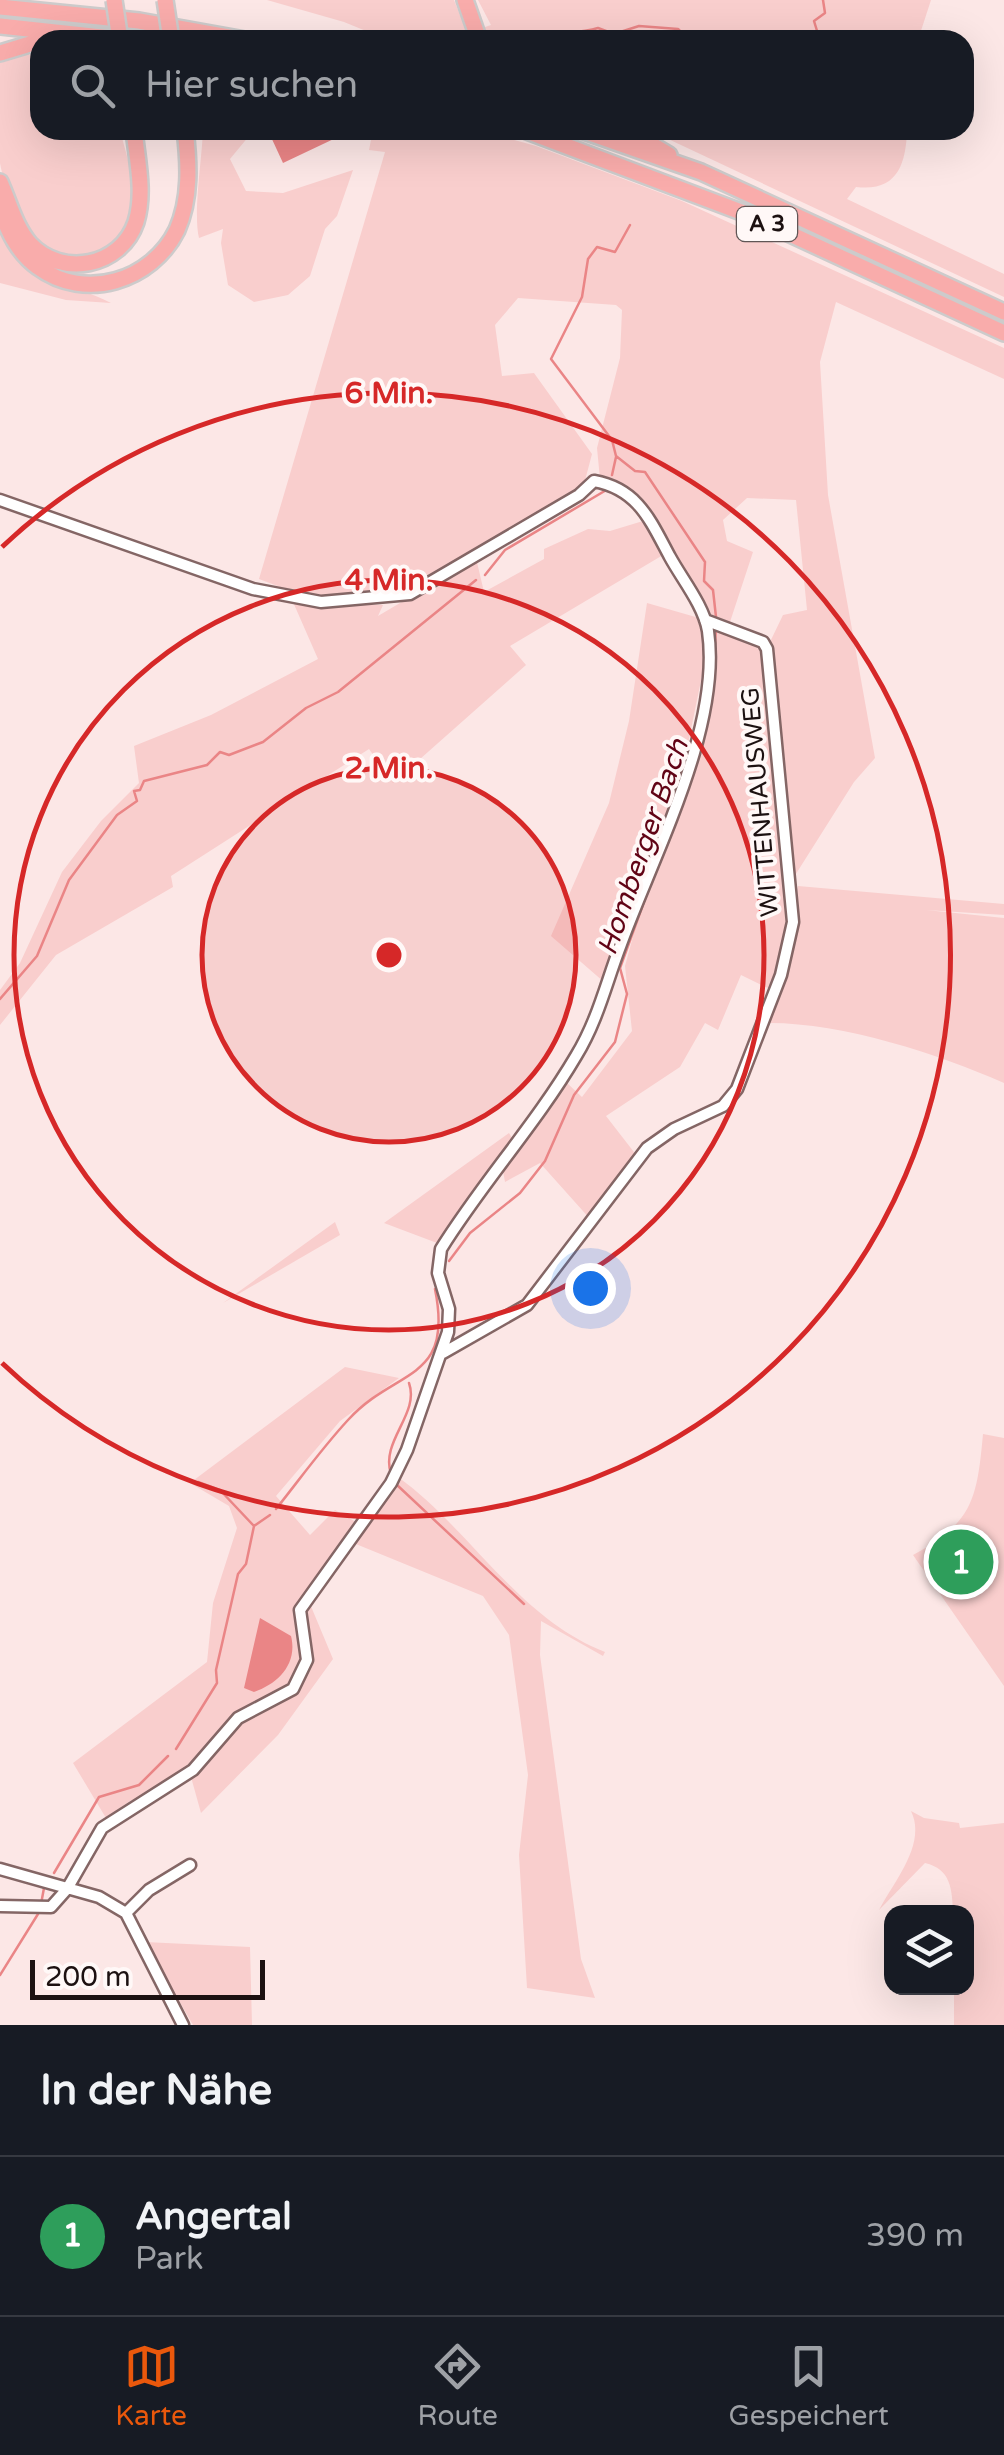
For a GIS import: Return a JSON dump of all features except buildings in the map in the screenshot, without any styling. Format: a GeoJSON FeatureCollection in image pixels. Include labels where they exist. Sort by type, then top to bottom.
{"type":"FeatureCollection","features":[{"type":"Feature","properties":{"kind":"highway"},"geometry":{"type":"LineString","coordinates":[[114,0],[118,30]]}},
{"type":"Feature","properties":{"kind":"highway"},"geometry":{"type":"LineString","coordinates":[[165,0],[170,30]]}},
{"type":"Feature","properties":{"kind":"highway"},"geometry":{"type":"LineString","coordinates":[[465,1],[475,30]]}},
{"type":"Feature","properties":{"kind":"highway"},"geometry":{"type":"LineString","coordinates":[[0,7],[186,30]]}},
{"type":"Feature","properties":{"kind":"highway"},"geometry":{"type":"LineString","coordinates":[[0,26],[37,30]]}},
{"type":"Feature","properties":{"kind":"highway"},"geometry":{"type":"LineString","coordinates":[[0,53],[30,44]]}},
{"type":"Feature","properties":{"kind":"highway"},"geometry":{"type":"LineString","coordinates":[[0,182],[22,233],[38,251],[66,264],[97,262],[122,246],[136,221],[140,187],[135,140]]}},
{"type":"Feature","properties":{"kind":"highway"},"geometry":{"type":"LineString","coordinates":[[0,210],[16,244],[48,273],[83,284],[127,277],[160,255],[180,220],[188,186],[186,140]]}},
{"type":"Feature","properties":{"kind":"highway","name":"A 3"},"geometry":{"type":"LineString","coordinates":[[550,140],[750,216],[1004,333]]}},
{"type":"Feature","properties":{"kind":"highway","name":"A 3"},"geometry":{"type":"LineString","coordinates":[[610,140],[689,168],[1004,312]]}},
{"type":"Feature","properties":{"kind":"highway"},"geometry":{"type":"LineString","coordinates":[[643,140],[689,168]]}},
{"type":"Feature","properties":{"kind":"street","name":"WITTENHAUSWEG"},"geometry":{"type":"LineString","coordinates":[[0,500],[253,589],[321,602],[410,594],[579,495],[594,481],[623,488],[637,502],[705,620],[709,656],[696,740],[598,1019],[563,1078],[440,1250],[438,1273],[449,1309],[444,1353],[391,1483],[300,1610],[307,1660],[293,1689],[238,1718],[193,1770],[102,1828],[68,1889]]}},
{"type":"Feature","properties":{"kind":"street","name":"WITTENHAUSWEG"},"geometry":{"type":"LineString","coordinates":[[444,1353],[527,1305],[647,1148],[728,1101],[782,975],[794,894],[768,648],[763,642],[705,620]]}},
{"type":"Feature","properties":{"kind":"street"},"geometry":{"type":"LineString","coordinates":[[126,1913],[149,1890],[190,1864]]}},
{"type":"Feature","properties":{"kind":"street"},"geometry":{"type":"LineString","coordinates":[[0,1869],[99,1897],[126,1913],[183,2025]]}},
{"type":"Feature","properties":{"kind":"street"},"geometry":{"type":"LineString","coordinates":[[0,1906],[44,1910],[68,1889]]}},
{"type":"Feature","properties":{"kind":"shaded area"},"geometry":{"type":"Polygon","coordinates":[[[267,0],[454,0],[466,30],[364,30],[267,0]]]}},
{"type":"Feature","properties":{"kind":"shaded area"},"geometry":{"type":"Polygon","coordinates":[[[478,0],[931,0],[921,30],[476,30],[491,25],[478,0]]]}},
{"type":"Feature","properties":{"kind":"shaded area"},"geometry":{"type":"Polygon","coordinates":[[[23,48],[30,55],[30,140],[122,140],[131,177],[131,201],[120,234],[97,256],[65,259],[47,250],[17,210],[0,163],[0,62],[23,48]]]}},
{"type":"Feature","properties":{"kind":"shaded area"},"geometry":{"type":"Polygon","coordinates":[[[202,140],[246,140],[230,159],[246,191],[283,193],[353,170],[337,216],[325,229],[310,276],[288,295],[254,302],[228,285],[221,243],[223,229],[199,238],[197,201],[202,140]]]}},
{"type":"Feature","properties":{"kind":"shaded area"},"geometry":{"type":"Polygon","coordinates":[[[272,140],[332,140],[283,163],[272,140]]]}},
{"type":"Feature","properties":{"kind":"shaded area"},"geometry":{"type":"Polygon","coordinates":[[[371,140],[515,140],[536,146],[682,201],[1004,348],[1004,379],[836,302],[820,362],[828,495],[875,758],[854,782],[794,877],[769,644],[783,615],[807,610],[796,500],[747,498],[723,520],[727,541],[753,552],[729,625],[708,614],[641,499],[624,484],[600,479],[597,448],[620,358],[622,310],[616,305],[518,298],[495,325],[502,376],[534,373],[592,454],[583,488],[397,599],[307,597],[259,579],[385,152],[369,150],[371,140]]]}},
{"type":"Feature","properties":{"kind":"shaded area"},"geometry":{"type":"Polygon","coordinates":[[[670,140],[906,140],[896,174],[881,185],[856,187],[847,199],[1004,274],[1004,297],[670,140]]]}},
{"type":"Feature","properties":{"kind":"shaded area"},"geometry":{"type":"Polygon","coordinates":[[[0,229],[10,249],[34,273],[111,303],[66,300],[0,283],[0,229]]]}},
{"type":"Feature","properties":{"kind":"shaded area"},"geometry":{"type":"Polygon","coordinates":[[[643,521],[663,555],[510,646],[526,665],[393,783],[369,749],[171,876],[173,887],[56,955],[0,1025],[0,990],[20,963],[62,872],[101,821],[139,783],[134,746],[211,715],[318,659],[293,602],[383,605],[378,616],[476,558],[484,592],[544,559],[544,549],[588,529],[610,531],[643,521]]]}},
{"type":"Feature","properties":{"kind":"shaded area"},"geometry":{"type":"Polygon","coordinates":[[[647,603],[699,618],[706,635],[706,656],[679,788],[604,982],[551,936],[609,803],[629,721],[647,603]]]}},
{"type":"Feature","properties":{"kind":"shaded area"},"geometry":{"type":"Polygon","coordinates":[[[712,628],[764,648],[792,914],[774,991],[741,975],[718,1030],[705,1023],[680,1067],[606,1116],[637,1156],[591,1220],[540,1163],[505,1182],[503,1171],[567,1083],[582,1097],[632,1031],[625,966],[647,885],[699,740],[712,628]]]}},
{"type":"Feature","properties":{"kind":"shaded area"},"geometry":{"type":"Polygon","coordinates":[[[798,886],[1004,904],[1004,915],[926,910],[1004,918],[1004,1083],[948,1061],[854,1033],[763,1023],[798,886]]]}},
{"type":"Feature","properties":{"kind":"shaded area"},"geometry":{"type":"Polygon","coordinates":[[[509,1133],[512,1138],[437,1243],[384,1223],[509,1133]]]}},
{"type":"Feature","properties":{"kind":"shaded area"},"geometry":{"type":"Polygon","coordinates":[[[335,1222],[340,1235],[223,1303],[335,1222]]]}},
{"type":"Feature","properties":{"kind":"shaded area"},"geometry":{"type":"Polygon","coordinates":[[[345,1367],[399,1378],[340,1421],[276,1496],[310,1535],[335,1510],[356,1522],[301,1601],[310,1604],[333,1659],[278,1735],[201,1813],[191,1777],[130,1801],[106,1818],[73,1763],[207,1662],[213,1603],[237,1528],[229,1506],[190,1483],[345,1367]]]}},
{"type":"Feature","properties":{"kind":"shaded area"},"geometry":{"type":"Polygon","coordinates":[[[983,1434],[1004,1438],[1004,1686],[913,1555],[948,1532],[968,1507],[978,1476],[983,1434]]]}},
{"type":"Feature","properties":{"kind":"shaded area"},"geometry":{"type":"Polygon","coordinates":[[[398,1477],[546,1618],[605,1652],[603,1656],[541,1621],[540,1655],[581,1959],[595,1998],[527,1988],[519,1855],[528,1775],[509,1635],[483,1596],[351,1542],[398,1477]]]}},
{"type":"Feature","properties":{"kind":"shaded area"},"geometry":{"type":"Polygon","coordinates":[[[260,1618],[291,1636],[292,1655],[278,1678],[254,1692],[244,1688],[260,1618]]]}},
{"type":"Feature","properties":{"kind":"shaded area"},"geometry":{"type":"Polygon","coordinates":[[[911,1811],[924,1818],[959,1823],[960,1828],[1004,1823],[1004,2025],[954,2025],[954,1995],[974,1995],[974,1905],[952,1905],[951,1888],[940,1870],[925,1863],[879,1910],[912,1849],[915,1824],[911,1811]]]}},
{"type":"Feature","properties":{"kind":"shaded area"},"geometry":{"type":"Polygon","coordinates":[[[145,1942],[250,1947],[252,2025],[193,2025],[145,1942]]]}},
{"type":"Feature","properties":{"kind":"waterway","name":"Homberger Bach"},"geometry":{"type":"LineString","coordinates":[[817,30],[814,21],[825,13],[823,0]]}},
{"type":"Feature","properties":{"kind":"waterway"},"geometry":{"type":"LineString","coordinates":[[626,30],[639,26],[679,30]]}},
{"type":"Feature","properties":{"kind":"waterway"},"geometry":{"type":"LineString","coordinates":[[590,30],[603,30]]}},
{"type":"Feature","properties":{"kind":"waterway","name":"Homberger Bach"},"geometry":{"type":"LineString","coordinates":[[630,225],[615,252],[597,247],[588,259],[582,297],[551,359],[612,440],[616,456],[635,471],[645,472],[705,562],[704,581],[713,590],[716,617]]}},
{"type":"Feature","properties":{"kind":"waterway"},"geometry":{"type":"LineString","coordinates":[[612,475],[616,457]]}},
{"type":"Feature","properties":{"kind":"waterway"},"geometry":{"type":"LineString","coordinates":[[485,575],[505,550],[608,489]]}},
{"type":"Feature","properties":{"kind":"waterway"},"geometry":{"type":"LineString","coordinates":[[0,999],[37,956],[69,880],[117,815],[137,801],[134,791],[140,790],[144,781],[207,765],[220,752],[229,755],[263,742],[306,708],[338,692],[476,580]]}},
{"type":"Feature","properties":{"kind":"waterway","name":"Homberger Bach"},"geometry":{"type":"LineString","coordinates":[[714,663],[716,627]]}},
{"type":"Feature","properties":{"kind":"waterway","name":"Homberger Bach"},"geometry":{"type":"LineString","coordinates":[[712,693],[714,676]]}},
{"type":"Feature","properties":{"kind":"waterway","name":"Homberger Bach"},"geometry":{"type":"LineString","coordinates":[[449,1261],[470,1233],[520,1193],[545,1161],[574,1095],[615,1042],[627,994],[620,968],[653,877]]}},
{"type":"Feature","properties":{"kind":"waterway","name":"Homberger Bach"},"geometry":{"type":"LineString","coordinates":[[276,1509],[348,1420],[428,1358],[436,1342],[439,1319],[435,1289]]}},
{"type":"Feature","properties":{"kind":"waterway"},"geometry":{"type":"LineString","coordinates":[[391,1474],[391,1450],[409,1406],[409,1383]]}},
{"type":"Feature","properties":{"kind":"waterway"},"geometry":{"type":"LineString","coordinates":[[198,1482],[220,1490],[254,1526]]}},
{"type":"Feature","properties":{"kind":"waterway"},"geometry":{"type":"LineString","coordinates":[[397,1485],[524,1604]]}},
{"type":"Feature","properties":{"kind":"waterway","name":"Homberger Bach"},"geometry":{"type":"LineString","coordinates":[[176,1749],[217,1683],[216,1670],[238,1574],[246,1564],[254,1526],[270,1515]]}},
{"type":"Feature","properties":{"kind":"waterway","name":"Homberger Bach"},"geometry":{"type":"LineString","coordinates":[[54,1873],[99,1797],[139,1785],[168,1756]]}},
{"type":"Feature","properties":{"kind":"waterway","name":"Homberger Bach"},"geometry":{"type":"LineString","coordinates":[[41,1904],[44,1888]]}},
{"type":"Feature","properties":{"kind":"waterway","name":"Homberger Bach"},"geometry":{"type":"LineString","coordinates":[[0,1975],[38,1914]]}},
{"type":"Feature","properties":{"kind":"place","name":"Angertal"},"geometry":{"type":"Point","coordinates":[961,1562]}}]}
